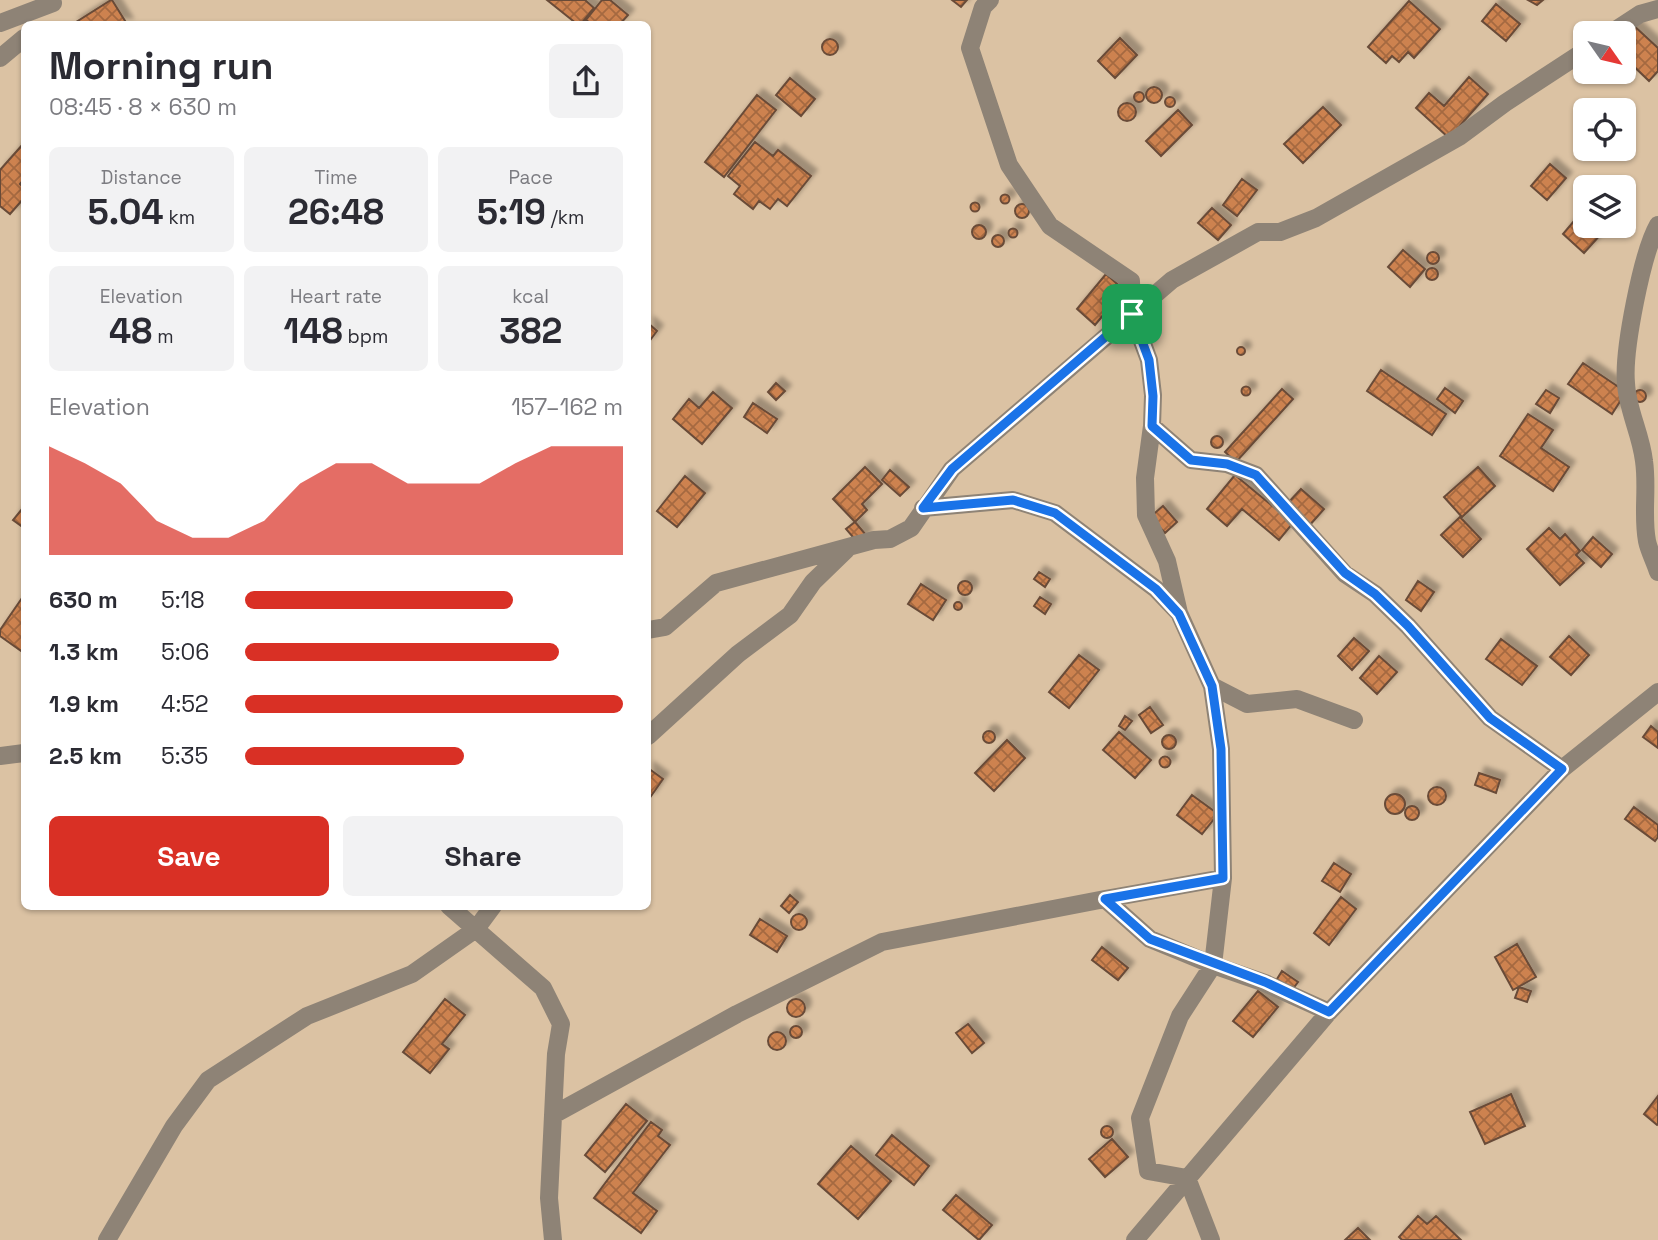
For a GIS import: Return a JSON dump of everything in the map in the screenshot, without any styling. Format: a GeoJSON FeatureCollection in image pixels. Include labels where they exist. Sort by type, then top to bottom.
{"type":"FeatureCollection","features":[{"type":"Feature","properties":{"kind":"street"},"geometry":{"type":"LineString","coordinates":[[990,0],[984,7],[970,48],[1009,165],[1050,226],[1130,281],[1132,314],[1149,360],[1153,396],[1152,426],[1144,478],[1146,515],[1167,561],[1179,614],[1212,686],[1221,749],[1223,878],[1213,965],[1180,1016],[1139,1118],[1148,1171],[1187,1178]]}},
{"type":"Feature","properties":{"kind":"street"},"geometry":{"type":"LineString","coordinates":[[0,23],[56,1]]}},
{"type":"Feature","properties":{"kind":"street"},"geometry":{"type":"LineString","coordinates":[[39,21],[56,1]]}},
{"type":"Feature","properties":{"kind":"street"},"geometry":{"type":"LineString","coordinates":[[1629,21],[1640,14],[1658,9]]}},
{"type":"Feature","properties":{"kind":"street"},"geometry":{"type":"LineString","coordinates":[[0,58],[21,40]]}},
{"type":"Feature","properties":{"kind":"street"},"geometry":{"type":"LineString","coordinates":[[651,629],[665,627],[716,583],[874,540],[890,539],[911,528],[952,469],[1172,280],[1258,232],[1280,232],[1316,218],[1459,137],[1573,59]]}},
{"type":"Feature","properties":{"kind":"street"},"geometry":{"type":"LineString","coordinates":[[1657,563],[1647,544],[1644,459],[1626,383],[1626,358],[1641,278],[1658,225]]}},
{"type":"Feature","properties":{"kind":"street"},"geometry":{"type":"LineString","coordinates":[[1152,426],[1191,460],[1227,464],[1256,475],[1345,573],[1375,594],[1400,618],[1490,718],[1562,769]]}},
{"type":"Feature","properties":{"kind":"street"},"geometry":{"type":"LineString","coordinates":[[923,508],[1013,500],[1055,513],[1156,589],[1179,614]]}},
{"type":"Feature","properties":{"kind":"street"},"geometry":{"type":"LineString","coordinates":[[651,733],[738,653],[790,615],[813,582],[849,548]]}},
{"type":"Feature","properties":{"kind":"street"},"geometry":{"type":"LineString","coordinates":[[1212,686],[1247,704],[1297,699],[1354,720]]}},
{"type":"Feature","properties":{"kind":"street"},"geometry":{"type":"LineString","coordinates":[[1135,1240],[1329,1012],[1562,769],[1658,692]]}},
{"type":"Feature","properties":{"kind":"street"},"geometry":{"type":"LineString","coordinates":[[0,756],[21,753]]}},
{"type":"Feature","properties":{"kind":"street"},"geometry":{"type":"LineString","coordinates":[[553,1115],[737,1013],[882,942],[1223,878]]}},
{"type":"Feature","properties":{"kind":"street"},"geometry":{"type":"LineString","coordinates":[[1105,899],[1150,939],[1213,965],[1265,982],[1329,1012]]}},
{"type":"Feature","properties":{"kind":"street"},"geometry":{"type":"LineString","coordinates":[[454,910],[542,988],[561,1024],[556,1054],[553,1115],[550,1198],[552,1240]]}},
{"type":"Feature","properties":{"kind":"street"},"geometry":{"type":"LineString","coordinates":[[107,1240],[174,1126],[208,1080],[307,1016],[412,974],[476,929],[490,910]]}},
{"type":"Feature","properties":{"kind":"street"},"geometry":{"type":"LineString","coordinates":[[1187,1178],[1212,1240]]}},
{"type":"Feature","properties":{"kind":"building"},"geometry":{"type":"Polygon","coordinates":[[[111,0],[125,21],[78,21],[111,0]]]}},
{"type":"Feature","properties":{"kind":"building"},"geometry":{"type":"Polygon","coordinates":[[[547,0],[585,0],[594,8],[583,21],[573,21],[547,0]]]}},
{"type":"Feature","properties":{"kind":"building"},"geometry":{"type":"Polygon","coordinates":[[[602,0],[610,0],[628,15],[623,21],[586,20],[602,0]]]}},
{"type":"Feature","properties":{"kind":"building"},"geometry":{"type":"Polygon","coordinates":[[[952,0],[967,0],[961,7],[952,0]]]}},
{"type":"Feature","properties":{"kind":"building"},"geometry":{"type":"Polygon","coordinates":[[[1528,0],[1543,0],[1537,5],[1528,0]]]}},
{"type":"Feature","properties":{"kind":"building"},"geometry":{"type":"Polygon","coordinates":[[[1409,1],[1440,29],[1414,58],[1408,52],[1399,62],[1392,56],[1386,63],[1368,47],[1409,1]]]}},
{"type":"Feature","properties":{"kind":"building"},"geometry":{"type":"Polygon","coordinates":[[[1496,4],[1520,24],[1506,41],[1482,21],[1496,4]]]}},
{"type":"Feature","properties":{"kind":"building"},"geometry":{"type":"Polygon","coordinates":[[[1636,28],[1658,48],[1658,71],[1649,81],[1636,69],[1636,28]]]}},
{"type":"Feature","properties":{"kind":"building"},"geometry":{"type":"Polygon","coordinates":[[[1120,38],[1137,55],[1115,78],[1098,61],[1120,38]]]}},
{"type":"Feature","properties":{"kind":"building"},"geometry":{"type":"Polygon","coordinates":[[[827,39],[833,39],[838,47],[836,53],[827,55],[822,50],[822,44],[827,39]]]}},
{"type":"Feature","properties":{"kind":"building"},"geometry":{"type":"Polygon","coordinates":[[[1469,77],[1488,94],[1449,138],[1416,108],[1429,93],[1444,106],[1469,77]]]}},
{"type":"Feature","properties":{"kind":"building"},"geometry":{"type":"Polygon","coordinates":[[[790,78],[815,99],[801,116],[776,95],[790,78]]]}},
{"type":"Feature","properties":{"kind":"building"},"geometry":{"type":"Polygon","coordinates":[[[1154,87],[1162,95],[1154,103],[1146,95],[1154,87]]]}},
{"type":"Feature","properties":{"kind":"building"},"geometry":{"type":"Polygon","coordinates":[[[1139,92],[1144,97],[1139,102],[1134,97],[1139,92]]]}},
{"type":"Feature","properties":{"kind":"building"},"geometry":{"type":"Polygon","coordinates":[[[757,95],[776,110],[724,177],[705,162],[757,95]]]}},
{"type":"Feature","properties":{"kind":"building"},"geometry":{"type":"Polygon","coordinates":[[[1170,97],[1175,102],[1170,107],[1165,102],[1170,97]]]}},
{"type":"Feature","properties":{"kind":"building"},"geometry":{"type":"Polygon","coordinates":[[[1127,103],[1135,108],[1136,112],[1131,120],[1127,121],[1119,116],[1118,112],[1123,104],[1127,103]]]}},
{"type":"Feature","properties":{"kind":"building"},"geometry":{"type":"Polygon","coordinates":[[[1323,107],[1341,125],[1303,163],[1284,144],[1323,107]]]}},
{"type":"Feature","properties":{"kind":"building"},"geometry":{"type":"Polygon","coordinates":[[[1178,110],[1192,125],[1161,156],[1146,141],[1178,110]]]}},
{"type":"Feature","properties":{"kind":"building"},"geometry":{"type":"Polygon","coordinates":[[[755,142],[773,156],[778,150],[811,176],[787,206],[778,199],[770,209],[759,201],[753,209],[734,194],[740,186],[728,176],[755,142]]]}},
{"type":"Feature","properties":{"kind":"building"},"geometry":{"type":"Polygon","coordinates":[[[21,146],[21,201],[10,214],[0,206],[0,170],[21,146]]]}},
{"type":"Feature","properties":{"kind":"building"},"geometry":{"type":"Polygon","coordinates":[[[1550,164],[1566,178],[1547,200],[1531,186],[1550,164]]]}},
{"type":"Feature","properties":{"kind":"building"},"geometry":{"type":"Polygon","coordinates":[[[1242,179],[1257,190],[1237,216],[1223,205],[1242,179]]]}},
{"type":"Feature","properties":{"kind":"building"},"geometry":{"type":"Polygon","coordinates":[[[1005,194],[1010,199],[1005,204],[1000,199],[1005,194]]]}},
{"type":"Feature","properties":{"kind":"building"},"geometry":{"type":"Polygon","coordinates":[[[975,203],[979,207],[975,211],[971,207],[975,203]]]}},
{"type":"Feature","properties":{"kind":"building"},"geometry":{"type":"Polygon","coordinates":[[[1022,204],[1027,206],[1027,216],[1022,218],[1017,216],[1015,211],[1017,206],[1022,204]]]}},
{"type":"Feature","properties":{"kind":"building"},"geometry":{"type":"Polygon","coordinates":[[[1212,208],[1231,225],[1218,240],[1198,223],[1212,208]]]}},
{"type":"Feature","properties":{"kind":"building"},"geometry":{"type":"Polygon","coordinates":[[[1573,222],[1573,238],[1597,238],[1584,253],[1563,234],[1573,222]]]}},
{"type":"Feature","properties":{"kind":"building"},"geometry":{"type":"Polygon","coordinates":[[[976,225],[982,225],[986,232],[982,239],[976,239],[972,235],[972,229],[976,225]]]}},
{"type":"Feature","properties":{"kind":"building"},"geometry":{"type":"Polygon","coordinates":[[[1013,229],[1017,233],[1013,237],[1009,233],[1013,229]]]}},
{"type":"Feature","properties":{"kind":"building"},"geometry":{"type":"Polygon","coordinates":[[[998,235],[1004,241],[998,247],[992,241],[998,235]]]}},
{"type":"Feature","properties":{"kind":"building"},"geometry":{"type":"Polygon","coordinates":[[[1403,250],[1425,269],[1410,287],[1388,267],[1403,250]]]}},
{"type":"Feature","properties":{"kind":"building"},"geometry":{"type":"Polygon","coordinates":[[[1433,252],[1439,258],[1433,264],[1427,258],[1433,252]]]}},
{"type":"Feature","properties":{"kind":"building"},"geometry":{"type":"Polygon","coordinates":[[[1432,268],[1438,274],[1432,280],[1426,274],[1432,268]]]}},
{"type":"Feature","properties":{"kind":"building"},"geometry":{"type":"Polygon","coordinates":[[[1106,274],[1124,290],[1095,325],[1077,309],[1106,274]]]}},
{"type":"Feature","properties":{"kind":"building"},"geometry":{"type":"Polygon","coordinates":[[[651,326],[657,331],[651,339],[651,326]]]}},
{"type":"Feature","properties":{"kind":"building"},"geometry":{"type":"Polygon","coordinates":[[[1241,347],[1245,351],[1241,355],[1237,351],[1241,347]]]}},
{"type":"Feature","properties":{"kind":"building"},"geometry":{"type":"Polygon","coordinates":[[[1583,363],[1626,392],[1612,414],[1568,384],[1583,363]]]}},
{"type":"Feature","properties":{"kind":"building"},"geometry":{"type":"Polygon","coordinates":[[[1381,370],[1446,414],[1432,435],[1367,391],[1381,370]]]}},
{"type":"Feature","properties":{"kind":"building"},"geometry":{"type":"Polygon","coordinates":[[[776,383],[785,391],[776,400],[768,392],[776,383]]]}},
{"type":"Feature","properties":{"kind":"building"},"geometry":{"type":"Polygon","coordinates":[[[1246,387],[1250,391],[1246,395],[1242,391],[1246,387]]]}},
{"type":"Feature","properties":{"kind":"building"},"geometry":{"type":"Polygon","coordinates":[[[1445,388],[1463,401],[1455,413],[1437,399],[1445,388]]]}},
{"type":"Feature","properties":{"kind":"building"},"geometry":{"type":"Polygon","coordinates":[[[1282,389],[1293,399],[1236,462],[1225,452],[1282,389]]]}},
{"type":"Feature","properties":{"kind":"building"},"geometry":{"type":"Polygon","coordinates":[[[1546,390],[1559,398],[1550,413],[1536,404],[1546,390]]]}},
{"type":"Feature","properties":{"kind":"building"},"geometry":{"type":"Polygon","coordinates":[[[1640,390],[1646,396],[1640,402],[1634,396],[1640,390]]]}},
{"type":"Feature","properties":{"kind":"building"},"geometry":{"type":"Polygon","coordinates":[[[713,392],[732,408],[702,444],[673,419],[689,399],[699,408],[713,392]]]}},
{"type":"Feature","properties":{"kind":"building"},"geometry":{"type":"Polygon","coordinates":[[[753,403],[777,419],[767,433],[744,417],[753,403]]]}},
{"type":"Feature","properties":{"kind":"building"},"geometry":{"type":"Polygon","coordinates":[[[1528,414],[1553,430],[1541,448],[1569,467],[1553,491],[1500,456],[1528,414]]]}},
{"type":"Feature","properties":{"kind":"building"},"geometry":{"type":"Polygon","coordinates":[[[1217,436],[1223,442],[1217,448],[1211,442],[1217,436]]]}},
{"type":"Feature","properties":{"kind":"building"},"geometry":{"type":"Polygon","coordinates":[[[865,467],[882,484],[862,504],[867,510],[855,522],[833,499],[865,467]]]}},
{"type":"Feature","properties":{"kind":"building"},"geometry":{"type":"Polygon","coordinates":[[[1478,467],[1495,486],[1462,517],[1444,497],[1478,467]]]}},
{"type":"Feature","properties":{"kind":"building"},"geometry":{"type":"Polygon","coordinates":[[[890,470],[909,487],[900,496],[882,480],[890,470]]]}},
{"type":"Feature","properties":{"kind":"building"},"geometry":{"type":"Polygon","coordinates":[[[1235,475],[1293,523],[1279,540],[1242,509],[1227,526],[1207,509],[1235,475]]]}},
{"type":"Feature","properties":{"kind":"building"},"geometry":{"type":"Polygon","coordinates":[[[685,476],[705,493],[677,527],[657,511],[685,476]]]}},
{"type":"Feature","properties":{"kind":"building"},"geometry":{"type":"Polygon","coordinates":[[[1301,489],[1324,509],[1309,526],[1286,505],[1301,489]]]}},
{"type":"Feature","properties":{"kind":"building"},"geometry":{"type":"Polygon","coordinates":[[[1163,506],[1177,522],[1165,533],[1150,517],[1163,506]]]}},
{"type":"Feature","properties":{"kind":"building"},"geometry":{"type":"Polygon","coordinates":[[[21,510],[21,526],[13,520],[21,510]]]}},
{"type":"Feature","properties":{"kind":"building"},"geometry":{"type":"Polygon","coordinates":[[[1460,517],[1481,539],[1463,557],[1441,535],[1460,517]]]}},
{"type":"Feature","properties":{"kind":"building"},"geometry":{"type":"Polygon","coordinates":[[[855,522],[866,535],[858,543],[846,529],[855,522]]]}},
{"type":"Feature","properties":{"kind":"building"},"geometry":{"type":"Polygon","coordinates":[[[1549,528],[1560,539],[1565,534],[1580,551],[1576,555],[1584,563],[1560,585],[1527,549],[1549,528]]]}},
{"type":"Feature","properties":{"kind":"building"},"geometry":{"type":"Polygon","coordinates":[[[1593,537],[1612,554],[1601,567],[1582,550],[1593,537]]]}},
{"type":"Feature","properties":{"kind":"building"},"geometry":{"type":"Polygon","coordinates":[[[1039,572],[1050,579],[1045,587],[1034,579],[1039,572]]]}},
{"type":"Feature","properties":{"kind":"building"},"geometry":{"type":"Polygon","coordinates":[[[965,581],[970,583],[970,593],[965,595],[960,593],[958,588],[960,583],[965,581]]]}},
{"type":"Feature","properties":{"kind":"building"},"geometry":{"type":"Polygon","coordinates":[[[1418,581],[1434,592],[1421,611],[1406,600],[1418,581]]]}},
{"type":"Feature","properties":{"kind":"building"},"geometry":{"type":"Polygon","coordinates":[[[921,584],[946,600],[933,620],[908,604],[921,584]]]}},
{"type":"Feature","properties":{"kind":"building"},"geometry":{"type":"Polygon","coordinates":[[[1040,597],[1051,604],[1045,614],[1034,606],[1040,597]]]}},
{"type":"Feature","properties":{"kind":"building"},"geometry":{"type":"Polygon","coordinates":[[[21,599],[21,651],[0,636],[0,630],[21,599]]]}},
{"type":"Feature","properties":{"kind":"building"},"geometry":{"type":"Polygon","coordinates":[[[958,602],[962,606],[958,610],[954,606],[958,602]]]}},
{"type":"Feature","properties":{"kind":"building"},"geometry":{"type":"Polygon","coordinates":[[[1569,636],[1589,655],[1571,675],[1550,657],[1569,636]]]}},
{"type":"Feature","properties":{"kind":"building"},"geometry":{"type":"Polygon","coordinates":[[[1354,638],[1369,651],[1352,670],[1338,656],[1354,638]]]}},
{"type":"Feature","properties":{"kind":"building"},"geometry":{"type":"Polygon","coordinates":[[[1501,639],[1537,666],[1522,685],[1486,659],[1501,639]]]}},
{"type":"Feature","properties":{"kind":"building"},"geometry":{"type":"Polygon","coordinates":[[[1079,655],[1099,670],[1069,708],[1049,692],[1079,655]]]}},
{"type":"Feature","properties":{"kind":"building"},"geometry":{"type":"Polygon","coordinates":[[[1379,656],[1397,672],[1377,694],[1360,678],[1379,656]]]}},
{"type":"Feature","properties":{"kind":"building"},"geometry":{"type":"Polygon","coordinates":[[[1150,707],[1163,725],[1151,733],[1139,715],[1150,707]]]}},
{"type":"Feature","properties":{"kind":"building"},"geometry":{"type":"Polygon","coordinates":[[[1125,716],[1132,721],[1125,730],[1119,726],[1125,716]]]}},
{"type":"Feature","properties":{"kind":"building"},"geometry":{"type":"Polygon","coordinates":[[[1651,726],[1658,732],[1658,748],[1643,737],[1651,726]]]}},
{"type":"Feature","properties":{"kind":"building"},"geometry":{"type":"Polygon","coordinates":[[[984,732],[994,732],[994,742],[984,742],[984,732]]]}},
{"type":"Feature","properties":{"kind":"building"},"geometry":{"type":"Polygon","coordinates":[[[1119,732],[1151,760],[1135,778],[1103,750],[1119,732]]]}},
{"type":"Feature","properties":{"kind":"building"},"geometry":{"type":"Polygon","coordinates":[[[1166,735],[1172,735],[1176,742],[1172,749],[1166,749],[1162,745],[1162,739],[1166,735]]]}},
{"type":"Feature","properties":{"kind":"building"},"geometry":{"type":"Polygon","coordinates":[[[1007,740],[1025,758],[994,791],[975,773],[1007,740]]]}},
{"type":"Feature","properties":{"kind":"building"},"geometry":{"type":"Polygon","coordinates":[[[1165,757],[1169,758],[1169,766],[1165,767],[1161,766],[1160,762],[1161,758],[1165,757]]]}},
{"type":"Feature","properties":{"kind":"building"},"geometry":{"type":"Polygon","coordinates":[[[651,770],[663,779],[651,796],[651,770]]]}},
{"type":"Feature","properties":{"kind":"building"},"geometry":{"type":"Polygon","coordinates":[[[1479,773],[1500,780],[1496,793],[1475,785],[1479,773]]]}},
{"type":"Feature","properties":{"kind":"building"},"geometry":{"type":"Polygon","coordinates":[[[1437,787],[1443,790],[1446,796],[1443,802],[1437,805],[1431,802],[1428,796],[1431,790],[1437,787]]]}},
{"type":"Feature","properties":{"kind":"building"},"geometry":{"type":"Polygon","coordinates":[[[1395,794],[1402,797],[1405,804],[1402,811],[1395,814],[1388,811],[1385,804],[1388,797],[1395,794]]]}},
{"type":"Feature","properties":{"kind":"building"},"geometry":{"type":"Polygon","coordinates":[[[1192,795],[1218,814],[1202,834],[1177,815],[1192,795]]]}},
{"type":"Feature","properties":{"kind":"building"},"geometry":{"type":"Polygon","coordinates":[[[1412,806],[1417,808],[1417,818],[1412,820],[1407,818],[1405,813],[1407,808],[1412,806]]]}},
{"type":"Feature","properties":{"kind":"building"},"geometry":{"type":"Polygon","coordinates":[[[1634,807],[1658,825],[1658,837],[1655,841],[1625,819],[1634,807]]]}},
{"type":"Feature","properties":{"kind":"building"},"geometry":{"type":"Polygon","coordinates":[[[1334,863],[1351,874],[1340,892],[1322,881],[1334,863]]]}},
{"type":"Feature","properties":{"kind":"building"},"geometry":{"type":"Polygon","coordinates":[[[790,895],[798,902],[789,913],[781,906],[790,895]]]}},
{"type":"Feature","properties":{"kind":"building"},"geometry":{"type":"Polygon","coordinates":[[[1341,897],[1356,909],[1329,945],[1314,933],[1341,897]]]}},
{"type":"Feature","properties":{"kind":"building"},"geometry":{"type":"Polygon","coordinates":[[[799,914],[805,916],[805,928],[799,930],[793,928],[791,922],[793,916],[799,914]]]}},
{"type":"Feature","properties":{"kind":"building"},"geometry":{"type":"Polygon","coordinates":[[[760,919],[787,936],[777,952],[750,935],[760,919]]]}},
{"type":"Feature","properties":{"kind":"building"},"geometry":{"type":"Polygon","coordinates":[[[1517,944],[1536,977],[1513,990],[1495,957],[1517,944]]]}},
{"type":"Feature","properties":{"kind":"building"},"geometry":{"type":"Polygon","coordinates":[[[1102,947],[1128,968],[1118,980],[1092,960],[1102,947]]]}},
{"type":"Feature","properties":{"kind":"building"},"geometry":{"type":"Polygon","coordinates":[[[1282,971],[1298,982],[1292,990],[1277,979],[1282,971]]]}},
{"type":"Feature","properties":{"kind":"building"},"geometry":{"type":"Polygon","coordinates":[[[1519,987],[1531,991],[1527,1002],[1515,998],[1519,987]]]}},
{"type":"Feature","properties":{"kind":"building"},"geometry":{"type":"Polygon","coordinates":[[[1258,991],[1278,1007],[1253,1037],[1233,1021],[1258,991]]]}},
{"type":"Feature","properties":{"kind":"building"},"geometry":{"type":"Polygon","coordinates":[[[445,999],[465,1015],[442,1044],[449,1049],[430,1073],[403,1052],[445,999]]]}},
{"type":"Feature","properties":{"kind":"building"},"geometry":{"type":"Polygon","coordinates":[[[796,999],[802,1002],[805,1008],[802,1014],[796,1017],[790,1014],[787,1008],[790,1002],[796,999]]]}},
{"type":"Feature","properties":{"kind":"building"},"geometry":{"type":"Polygon","coordinates":[[[968,1024],[984,1043],[972,1053],[956,1033],[968,1024]]]}},
{"type":"Feature","properties":{"kind":"building"},"geometry":{"type":"Polygon","coordinates":[[[796,1026],[802,1032],[796,1038],[790,1032],[796,1026]]]}},
{"type":"Feature","properties":{"kind":"building"},"geometry":{"type":"Polygon","coordinates":[[[777,1032],[783,1035],[786,1041],[783,1047],[777,1050],[771,1047],[768,1041],[771,1035],[777,1032]]]}},
{"type":"Feature","properties":{"kind":"building"},"geometry":{"type":"Polygon","coordinates":[[[1511,1094],[1525,1126],[1485,1144],[1470,1112],[1511,1094]]]}},
{"type":"Feature","properties":{"kind":"building"},"geometry":{"type":"Polygon","coordinates":[[[1658,1096],[1658,1124],[1657,1125],[1644,1114],[1658,1096]]]}},
{"type":"Feature","properties":{"kind":"building"},"geometry":{"type":"Polygon","coordinates":[[[626,1104],[647,1121],[605,1172],[585,1155],[626,1104]]]}},
{"type":"Feature","properties":{"kind":"building"},"geometry":{"type":"Polygon","coordinates":[[[651,1122],[662,1130],[658,1136],[670,1145],[633,1193],[657,1211],[641,1233],[594,1198],[651,1122]]]}},
{"type":"Feature","properties":{"kind":"building"},"geometry":{"type":"Polygon","coordinates":[[[1107,1126],[1113,1132],[1107,1138],[1101,1132],[1107,1126]]]}},
{"type":"Feature","properties":{"kind":"building"},"geometry":{"type":"Polygon","coordinates":[[[892,1135],[929,1166],[914,1185],[876,1155],[892,1135]]]}},
{"type":"Feature","properties":{"kind":"building"},"geometry":{"type":"Polygon","coordinates":[[[1112,1139],[1128,1157],[1105,1177],[1089,1159],[1112,1139]]]}},
{"type":"Feature","properties":{"kind":"building"},"geometry":{"type":"Polygon","coordinates":[[[851,1146],[891,1181],[858,1219],[818,1184],[851,1146]]]}},
{"type":"Feature","properties":{"kind":"building"},"geometry":{"type":"Polygon","coordinates":[[[956,1195],[992,1225],[979,1240],[943,1210],[956,1195]]]}},
{"type":"Feature","properties":{"kind":"building"},"geometry":{"type":"Polygon","coordinates":[[[1418,1216],[1427,1224],[1436,1216],[1461,1240],[1402,1240],[1399,1237],[1418,1216]]]}},
{"type":"Feature","properties":{"kind":"building"},"geometry":{"type":"Polygon","coordinates":[[[1358,1228],[1370,1240],[1345,1240],[1358,1228]]]}},
{"type":"Feature","properties":{"kind":"route"},"geometry":{"type":"LineString","coordinates":[[1132,314],[1149,360],[1153,396],[1152,426],[1191,460],[1227,464],[1256,475],[1345,573],[1375,594],[1408,626],[1490,718],[1562,769],[1329,1012],[1265,982],[1213,965],[1150,939],[1105,899],[1223,878],[1221,749],[1212,686],[1179,614],[1156,589],[1055,513],[1013,500],[923,508],[952,469],[1132,314]]}}]}
